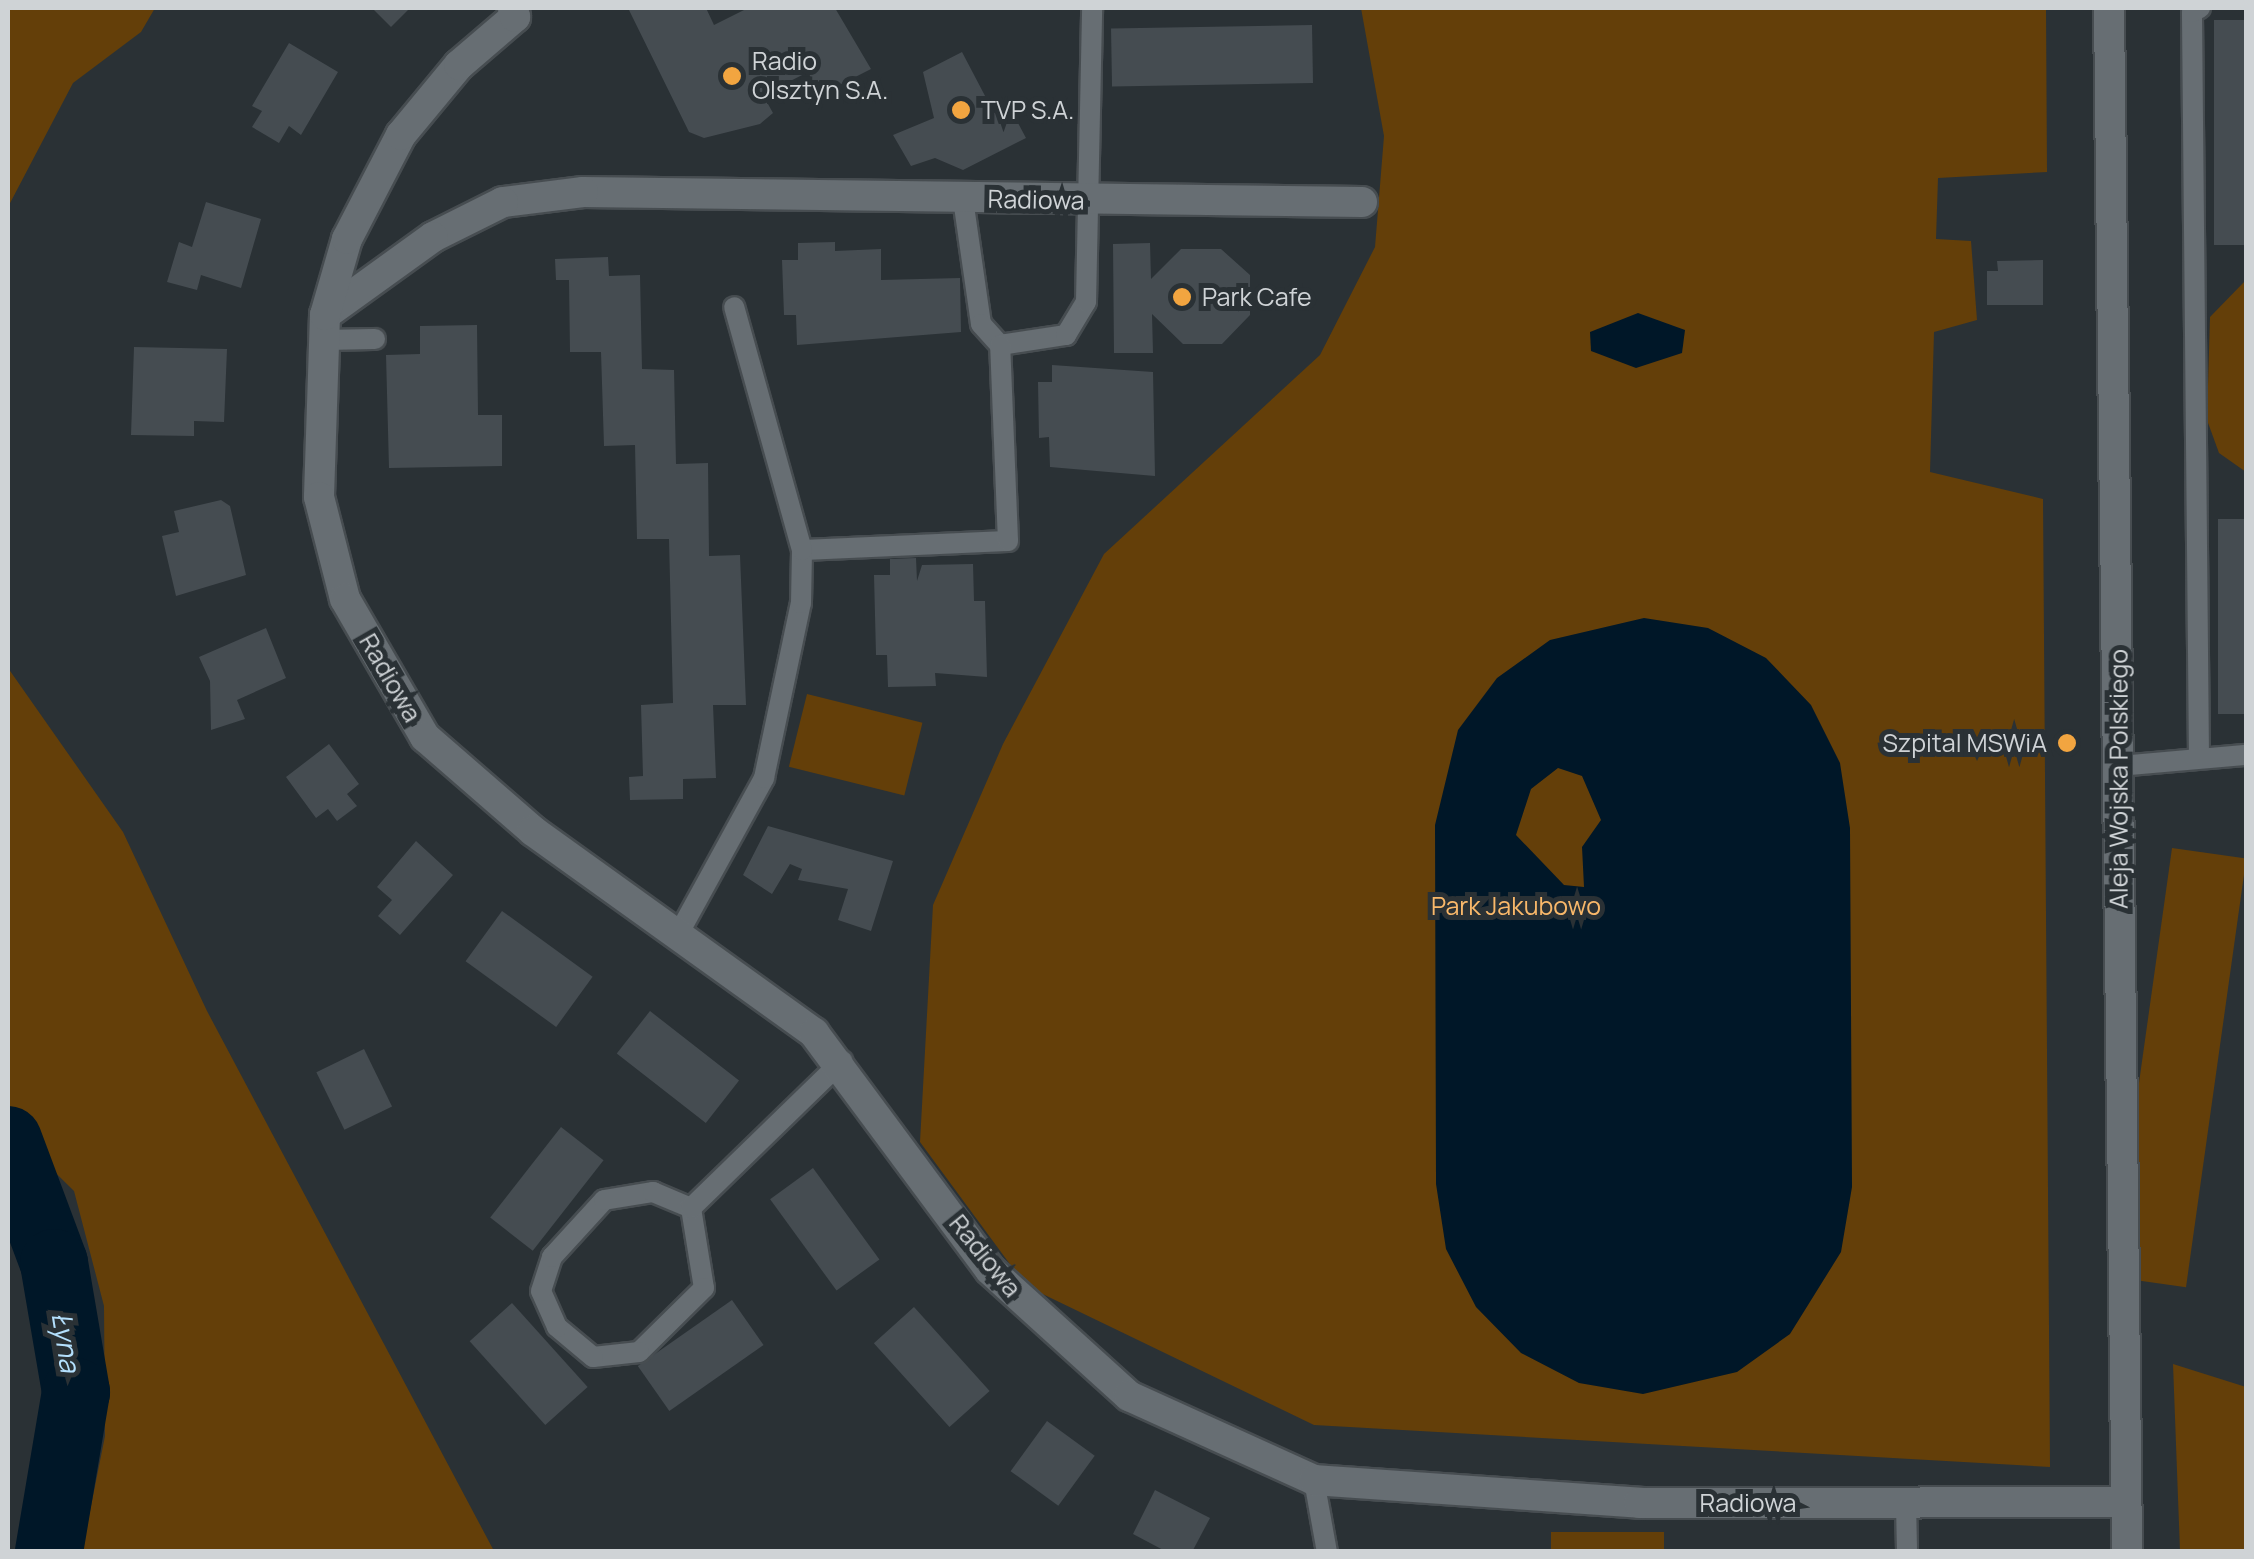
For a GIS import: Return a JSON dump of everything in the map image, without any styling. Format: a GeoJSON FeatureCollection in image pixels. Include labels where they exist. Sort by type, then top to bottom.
{"type":"FeatureCollection","features":[{"type":"Feature","properties":{"kind":"street","name":"Radiowa"},"geometry":{"type":"LineString","coordinates":[[513,8],[515,17],[459,65],[401,134],[347,239],[324,328],[318,497],[345,599],[424,737],[534,830],[680,931],[842,1061],[990,1270],[1057,1340],[1129,1396],[1314,1480],[1639,1503],[2126,1502]]}},
{"type":"Feature","properties":{"kind":"street","name":"Aleja Wojska Polskiego"},"geometry":{"type":"LineString","coordinates":[[2109,8],[2127,1552]]}},
{"type":"Feature","properties":{"kind":"street","name":"Radiowa"},"geometry":{"type":"LineString","coordinates":[[324,328],[433,237],[503,202],[583,192],[1362,202]]}},
{"type":"Feature","properties":{"kind":"lane"},"geometry":{"type":"LineString","coordinates":[[1000,345],[1066,335],[1086,302],[1084,201],[1092,8]]}},
{"type":"Feature","properties":{"kind":"lane"},"geometry":{"type":"LineString","coordinates":[[2198,758],[2192,12],[2200,8]]}},
{"type":"Feature","properties":{"kind":"lane"},"geometry":{"type":"LineString","coordinates":[[802,550],[1008,541],[1000,345],[981,324],[962,199]]}},
{"type":"Feature","properties":{"kind":"lane"},"geometry":{"type":"LineString","coordinates":[[680,931],[764,778],[801,603],[802,550],[734,307]]}},
{"type":"Feature","properties":{"kind":"lane"},"geometry":{"type":"LineString","coordinates":[[324,328],[376,339]]}},
{"type":"Feature","properties":{"kind":"lane"},"geometry":{"type":"LineString","coordinates":[[2119,766],[2246,755]]}},
{"type":"Feature","properties":{"kind":"lane"},"geometry":{"type":"LineString","coordinates":[[691,1208],[842,1061]]}},
{"type":"Feature","properties":{"kind":"lane"},"geometry":{"type":"LineString","coordinates":[[654,1192],[691,1208],[704,1288],[639,1352],[592,1357],[557,1327],[541,1292],[552,1257],[604,1200],[654,1192]]}},
{"type":"Feature","properties":{"kind":"lane"},"geometry":{"type":"LineString","coordinates":[[1314,1480],[1327,1552]]}},
{"type":"Feature","properties":{"kind":"lane"},"geometry":{"type":"LineString","coordinates":[[1906,1503],[1907,1552]]}},
{"type":"Feature","properties":{"kind":"green space"},"geometry":{"type":"Polygon","coordinates":[[[8,8],[155,8],[141,32],[73,83],[8,207],[8,8]]]}},
{"type":"Feature","properties":{"kind":"green space","name":"Park Jakubowo"},"geometry":{"type":"Polygon","coordinates":[[[1361,8],[2046,8],[2047,172],[1938,178],[1936,239],[1971,241],[1977,320],[1934,332],[1930,472],[2043,499],[2050,1467],[1314,1425],[1026,1286],[920,1142],[933,905],[1003,744],[1104,554],[1320,355],[1375,247],[1384,136],[1361,8]]]}},
{"type":"Feature","properties":{"kind":"green space"},"geometry":{"type":"Polygon","coordinates":[[[2246,280],[2246,472],[2219,453],[2207,420],[2210,317],[2246,280]]]}},
{"type":"Feature","properties":{"kind":"green space"},"geometry":{"type":"Polygon","coordinates":[[[8,668],[123,832],[207,1011],[494,1551],[82,1551],[105,1436],[104,1306],[74,1191],[8,1126],[8,668]]]}},
{"type":"Feature","properties":{"kind":"green space"},"geometry":{"type":"Polygon","coordinates":[[[807,694],[922,723],[904,796],[789,767],[807,694]]]}},
{"type":"Feature","properties":{"kind":"green space"},"geometry":{"type":"Polygon","coordinates":[[[2172,848],[2246,858],[2186,1287],[2112,1277],[2172,848]]]}},
{"type":"Feature","properties":{"kind":"green space"},"geometry":{"type":"Polygon","coordinates":[[[2173,1364],[2246,1387],[2246,1551],[2180,1551],[2173,1364]]]}},
{"type":"Feature","properties":{"kind":"green space"},"geometry":{"type":"Polygon","coordinates":[[[1551,1532],[1664,1532],[1664,1552],[1551,1552],[1551,1532]]]}},
{"type":"Feature","properties":{"kind":"water"},"geometry":{"type":"Polygon","coordinates":[[[1638,313],[1685,330],[1682,353],[1636,368],[1591,351],[1590,332],[1638,313]]]}},
{"type":"Feature","properties":{"kind":"water"},"geometry":{"type":"Polygon","coordinates":[[[1644,618],[1708,628],[1766,658],[1811,705],[1840,763],[1850,828],[1852,1187],[1841,1252],[1790,1334],[1737,1372],[1643,1394],[1579,1383],[1521,1353],[1476,1307],[1446,1249],[1436,1184],[1435,825],[1458,730],[1497,678],[1550,640],[1644,618]],[[1558,768],[1531,789],[1516,835],[1564,885],[1584,887],[1582,847],[1601,820],[1582,776],[1558,768]]]}},
{"type":"Feature","properties":{"kind":"building"},"geometry":{"type":"Polygon","coordinates":[[[372,8],[405,8],[408,10],[391,27],[372,8]]]}},
{"type":"Feature","properties":{"kind":"building","name":"Radio Olsztyn S.A."},"geometry":{"type":"Polygon","coordinates":[[[628,8],[706,8],[714,25],[748,8],[835,8],[871,69],[820,95],[808,72],[763,95],[773,113],[760,124],[704,138],[689,132],[628,8]]]}},
{"type":"Feature","properties":{"kind":"building"},"geometry":{"type":"Polygon","coordinates":[[[2214,20],[2246,20],[2246,245],[2214,245],[2214,20]]]}},
{"type":"Feature","properties":{"kind":"building"},"geometry":{"type":"Polygon","coordinates":[[[1312,25],[1313,83],[1112,86],[1111,29],[1312,25]]]}},
{"type":"Feature","properties":{"kind":"building"},"geometry":{"type":"Polygon","coordinates":[[[289,43],[338,72],[301,135],[289,126],[279,143],[252,127],[262,111],[252,106],[289,43]]]}},
{"type":"Feature","properties":{"kind":"building","name":"TVP S.A."},"geometry":{"type":"Polygon","coordinates":[[[962,52],[994,113],[1009,106],[1026,138],[963,170],[935,158],[911,166],[893,135],[934,118],[923,72],[962,52]]]}},
{"type":"Feature","properties":{"kind":"building"},"geometry":{"type":"Polygon","coordinates":[[[206,202],[261,219],[241,288],[201,275],[197,290],[167,282],[179,242],[192,247],[206,202]]]}},
{"type":"Feature","properties":{"kind":"building"},"geometry":{"type":"Polygon","coordinates":[[[835,242],[835,251],[881,249],[881,280],[960,278],[961,332],[797,345],[796,315],[784,315],[782,260],[798,260],[798,243],[835,242]]]}},
{"type":"Feature","properties":{"kind":"building","name":"Park Cafe"},"geometry":{"type":"Polygon","coordinates":[[[1150,243],[1151,279],[1181,249],[1221,249],[1250,275],[1250,315],[1222,344],[1183,344],[1152,314],[1153,353],[1114,353],[1113,244],[1150,243]]]}},
{"type":"Feature","properties":{"kind":"building"},"geometry":{"type":"Polygon","coordinates":[[[608,257],[609,276],[640,275],[642,369],[674,370],[676,464],[708,463],[709,556],[740,555],[746,705],[713,705],[716,778],[683,779],[683,799],[630,800],[629,777],[643,776],[641,705],[673,703],[669,539],[637,539],[635,445],[604,446],[601,352],[570,352],[569,280],[556,280],[555,259],[608,257]]]}},
{"type":"Feature","properties":{"kind":"building"},"geometry":{"type":"Polygon","coordinates":[[[2043,260],[2043,305],[1987,305],[1987,271],[1998,271],[1997,261],[2043,260]]]}},
{"type":"Feature","properties":{"kind":"building"},"geometry":{"type":"Polygon","coordinates":[[[477,325],[478,415],[502,415],[502,466],[389,468],[386,355],[420,354],[420,326],[477,325]]]}},
{"type":"Feature","properties":{"kind":"building"},"geometry":{"type":"Polygon","coordinates":[[[134,347],[227,349],[224,422],[194,421],[194,436],[131,435],[134,347]]]}},
{"type":"Feature","properties":{"kind":"building"},"geometry":{"type":"Polygon","coordinates":[[[1052,365],[1153,372],[1155,476],[1050,467],[1049,437],[1039,438],[1038,382],[1052,382],[1052,365]]]}},
{"type":"Feature","properties":{"kind":"building"},"geometry":{"type":"Polygon","coordinates":[[[221,500],[230,506],[246,575],[176,596],[162,536],[179,532],[174,511],[221,500]]]}},
{"type":"Feature","properties":{"kind":"building"},"geometry":{"type":"Polygon","coordinates":[[[2218,519],[2246,519],[2246,714],[2218,714],[2218,519]]]}},
{"type":"Feature","properties":{"kind":"building"},"geometry":{"type":"Polygon","coordinates":[[[916,558],[917,581],[922,565],[973,564],[974,601],[985,601],[987,677],[935,673],[936,686],[888,687],[887,655],[876,655],[874,575],[890,575],[890,559],[916,558]]]}},
{"type":"Feature","properties":{"kind":"building"},"geometry":{"type":"Polygon","coordinates":[[[266,628],[286,678],[237,700],[245,719],[211,730],[210,681],[199,657],[266,628]]]}},
{"type":"Feature","properties":{"kind":"building"},"geometry":{"type":"Polygon","coordinates":[[[329,744],[359,784],[347,794],[357,806],[337,821],[328,809],[316,818],[286,777],[329,744]]]}},
{"type":"Feature","properties":{"kind":"building"},"geometry":{"type":"Polygon","coordinates":[[[768,826],[893,861],[871,931],[838,920],[848,889],[798,880],[802,869],[790,864],[772,894],[743,875],[768,826]]]}},
{"type":"Feature","properties":{"kind":"building"},"geometry":{"type":"Polygon","coordinates":[[[416,841],[453,875],[400,935],[378,916],[392,900],[377,887],[416,841]]]}},
{"type":"Feature","properties":{"kind":"building"},"geometry":{"type":"Polygon","coordinates":[[[502,911],[593,977],[556,1027],[466,961],[502,911]]]}},
{"type":"Feature","properties":{"kind":"building"},"geometry":{"type":"Polygon","coordinates":[[[650,1011],[739,1081],[706,1123],[617,1054],[650,1011]]]}},
{"type":"Feature","properties":{"kind":"building"},"geometry":{"type":"Polygon","coordinates":[[[364,1049],[392,1107],[344,1130],[316,1072],[364,1049]]]}},
{"type":"Feature","properties":{"kind":"building"},"geometry":{"type":"Polygon","coordinates":[[[561,1127],[604,1160],[533,1251],[490,1218],[561,1127]]]}},
{"type":"Feature","properties":{"kind":"building"},"geometry":{"type":"Polygon","coordinates":[[[813,1168],[879,1259],[837,1291],[770,1199],[813,1168]]]}},
{"type":"Feature","properties":{"kind":"building"},"geometry":{"type":"Polygon","coordinates":[[[732,1300],[764,1345],[669,1411],[638,1366],[732,1300]]]}},
{"type":"Feature","properties":{"kind":"building"},"geometry":{"type":"Polygon","coordinates":[[[512,1303],[588,1387],[545,1425],[470,1341],[512,1303]]]}},
{"type":"Feature","properties":{"kind":"building"},"geometry":{"type":"Polygon","coordinates":[[[914,1307],[990,1391],[949,1427],[874,1343],[914,1307]]]}},
{"type":"Feature","properties":{"kind":"building"},"geometry":{"type":"Polygon","coordinates":[[[1047,1421],[1095,1456],[1058,1506],[1011,1471],[1047,1421]]]}},
{"type":"Feature","properties":{"kind":"building"},"geometry":{"type":"Polygon","coordinates":[[[1155,1490],[1210,1518],[1192,1552],[1167,1552],[1133,1534],[1155,1490]]]}},
{"type":"Feature","properties":{"kind":"waterway","name":"Łyna"},"geometry":{"type":"LineString","coordinates":[[8,1140],[54,1263],[76,1392],[49,1552]]}},
{"type":"Feature","properties":{"kind":"place","name":"Radio Olsztyn S.A."},"geometry":{"type":"Point","coordinates":[732,76]}},
{"type":"Feature","properties":{"kind":"place","name":"TVP S.A."},"geometry":{"type":"Point","coordinates":[961,110]}},
{"type":"Feature","properties":{"kind":"place","name":"Park Cafe"},"geometry":{"type":"Point","coordinates":[1182,297]}},
{"type":"Feature","properties":{"kind":"place","name":"Szpital MSWiA"},"geometry":{"type":"Point","coordinates":[2067,743]}}]}
